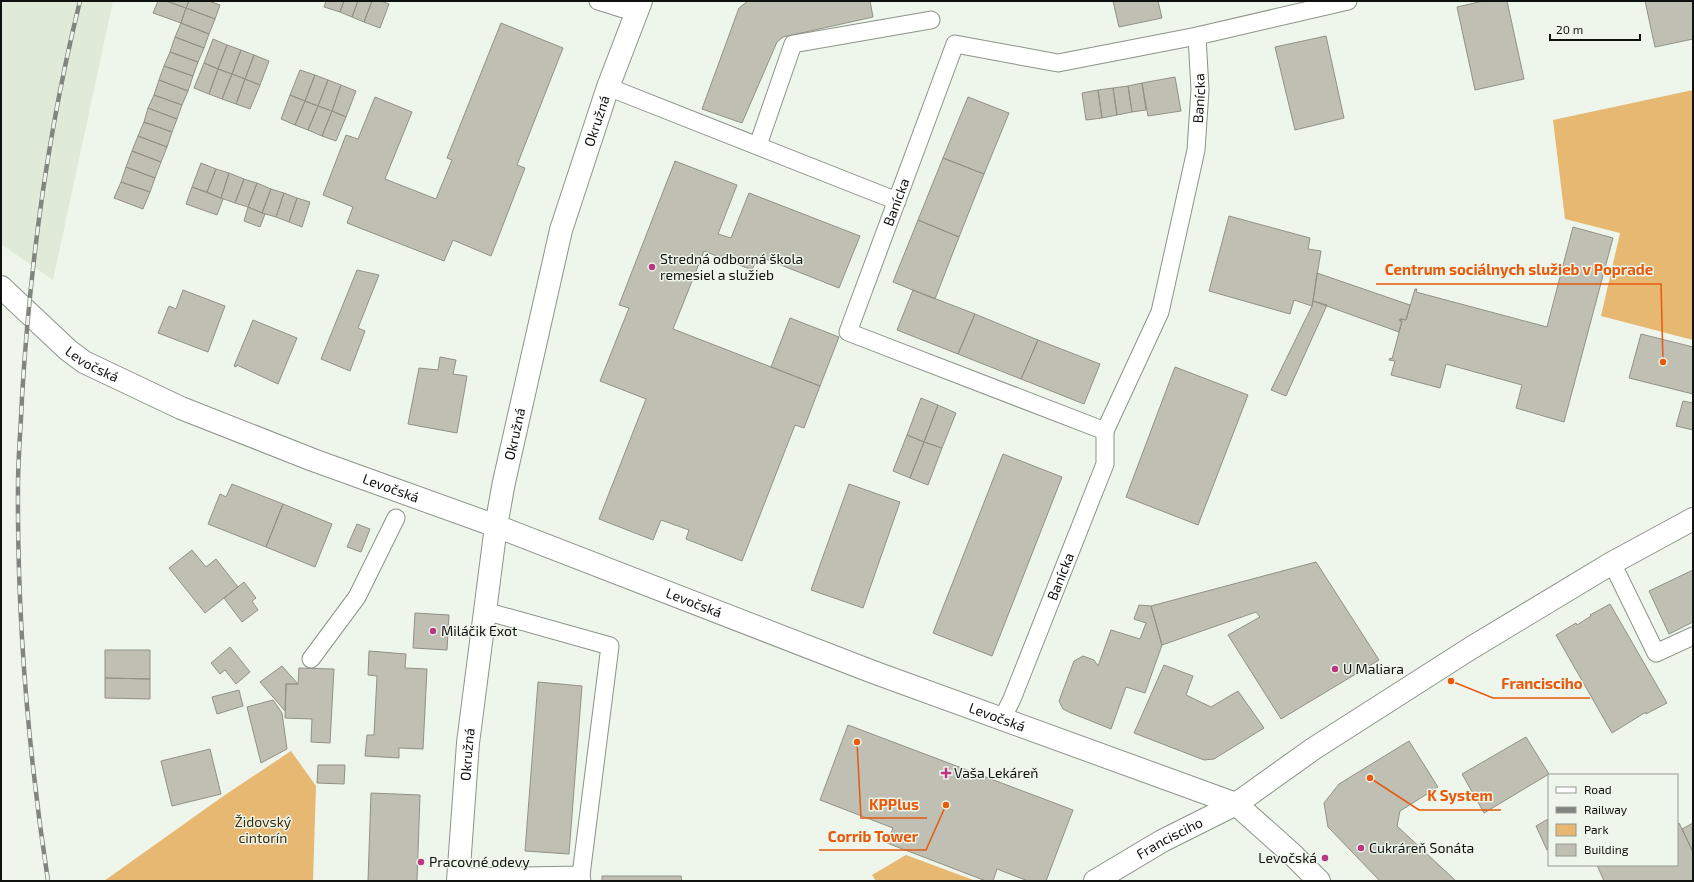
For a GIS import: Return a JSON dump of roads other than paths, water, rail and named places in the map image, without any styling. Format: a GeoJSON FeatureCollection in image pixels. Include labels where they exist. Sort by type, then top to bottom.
{"type":"FeatureCollection","features":[{"type":"Feature","properties":{"kind":"street","name":"Okružná"},"geometry":{"type":"LineString","coordinates":[[458,879],[468,742],[496,526],[506,474],[561,230],[608,87],[639,7]]}},
{"type":"Feature","properties":{"kind":"street","name":"Levočská"},"geometry":{"type":"LineString","coordinates":[[1,287],[56,340],[84,362],[181,408],[313,460],[496,526],[859,667],[1236,804],[1292,854],[1319,881]]}},
{"type":"Feature","properties":{"kind":"street","name":"Francisciho"},"geometry":{"type":"LineString","coordinates":[[1095,881],[1162,840],[1236,804],[1313,749],[1471,648],[1612,563],[1693,519]]}},
{"type":"Feature","properties":{"kind":"lane"},"geometry":{"type":"LineString","coordinates":[[598,1],[639,7]]}},
{"type":"Feature","properties":{"kind":"lane","name":"Banícka"},"geometry":{"type":"LineString","coordinates":[[1105,431],[848,332],[955,44],[1058,63],[1197,36],[1348,1]]}},
{"type":"Feature","properties":{"kind":"lane"},"geometry":{"type":"LineString","coordinates":[[758,145],[793,44],[931,20]]}},
{"type":"Feature","properties":{"kind":"lane","name":"Banícka"},"geometry":{"type":"LineString","coordinates":[[1002,719],[1012,699],[1105,464],[1105,431],[1160,312],[1196,150],[1200,90],[1197,36]]}},
{"type":"Feature","properties":{"kind":"lane"},"geometry":{"type":"LineString","coordinates":[[608,87],[897,200]]}},
{"type":"Feature","properties":{"kind":"lane"},"geometry":{"type":"LineString","coordinates":[[311,659],[357,597],[396,518]]}},
{"type":"Feature","properties":{"kind":"lane"},"geometry":{"type":"LineString","coordinates":[[1612,563],[1656,653],[1693,636]]}},
{"type":"Feature","properties":{"kind":"lane"},"geometry":{"type":"LineString","coordinates":[[458,879],[582,878],[610,646],[485,611]]}},
{"type":"Feature","properties":{"kind":"railway"},"geometry":{"type":"LineString","coordinates":[[48,881],[29,734],[25,684],[19,585],[18,464],[25,347],[35,247],[50,148],[80,1]]}},
{"type":"Feature","properties":{"kind":"place","name":"Stredná odborná škola remesiel a služieb"},"geometry":{"type":"Point","coordinates":[652,267]}},
{"type":"Feature","properties":{"kind":"place","name":"Centrum sociálnych služieb v Poprade"},"geometry":{"type":"Point","coordinates":[1663,362]}},
{"type":"Feature","properties":{"kind":"place","name":"Miláčik Exot"},"geometry":{"type":"Point","coordinates":[433,631]}},
{"type":"Feature","properties":{"kind":"place","name":"U Maliara"},"geometry":{"type":"Point","coordinates":[1335,669]}},
{"type":"Feature","properties":{"kind":"place","name":"Francisciho"},"geometry":{"type":"Point","coordinates":[1451,681]}},
{"type":"Feature","properties":{"kind":"place","name":"KPPlus"},"geometry":{"type":"Point","coordinates":[857,742]}},
{"type":"Feature","properties":{"kind":"place","name":"Vaša Lekáreň"},"geometry":{"type":"Point","coordinates":[946,773]}},
{"type":"Feature","properties":{"kind":"place","name":"K System"},"geometry":{"type":"Point","coordinates":[1370,778]}},
{"type":"Feature","properties":{"kind":"place","name":"Corrib Tower"},"geometry":{"type":"Point","coordinates":[946,805]}},
{"type":"Feature","properties":{"kind":"place","name":"Cukráreň Sonáta"},"geometry":{"type":"Point","coordinates":[1361,848]}},
{"type":"Feature","properties":{"kind":"place","name":"Levočská"},"geometry":{"type":"Point","coordinates":[1325,858]}},
{"type":"Feature","properties":{"kind":"place","name":"Pracovné odevy"},"geometry":{"type":"Point","coordinates":[421,862]}},
{"type":"Feature","properties":{"kind":"park label","name":"Židovský cintorín"},"geometry":{"type":"Point","coordinates":[263,830]}}]}
